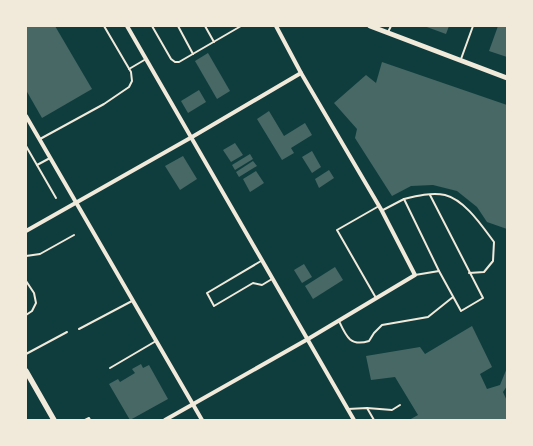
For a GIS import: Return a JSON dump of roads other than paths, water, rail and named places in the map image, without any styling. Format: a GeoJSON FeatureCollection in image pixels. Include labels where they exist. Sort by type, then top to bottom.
{"type":"FeatureCollection","features":[{"type":"Feature","properties":{"kind":"main road"},"geometry":{"type":"LineString","coordinates":[[26,371],[54,420]]}},
{"type":"Feature","properties":{"kind":"street"},"geometry":{"type":"LineString","coordinates":[[127,26],[354,420]]}},
{"type":"Feature","properties":{"kind":"street"},"geometry":{"type":"LineString","coordinates":[[165,420],[308,339],[415,275],[382,211],[301,73],[276,26]]}},
{"type":"Feature","properties":{"kind":"street"},"geometry":{"type":"LineString","coordinates":[[370,26],[507,78]]}},
{"type":"Feature","properties":{"kind":"street"},"geometry":{"type":"LineString","coordinates":[[26,231],[301,73]]}},
{"type":"Feature","properties":{"kind":"street"},"geometry":{"type":"LineString","coordinates":[[26,116],[28,123],[40,140],[202,420]]}},
{"type":"Feature","properties":{"kind":"lane"},"geometry":{"type":"LineString","coordinates":[[40,140],[126,90],[132,81],[131,72],[104,26]]}},
{"type":"Feature","properties":{"kind":"lane"},"geometry":{"type":"LineString","coordinates":[[152,26],[171,60],[175,62],[179,62],[241,26]]}},
{"type":"Feature","properties":{"kind":"lane"},"geometry":{"type":"LineString","coordinates":[[178,26],[193,54]]}},
{"type":"Feature","properties":{"kind":"lane"},"geometry":{"type":"LineString","coordinates":[[205,26],[214,42]]}},
{"type":"Feature","properties":{"kind":"lane"},"geometry":{"type":"LineString","coordinates":[[232,26],[234,30]]}},
{"type":"Feature","properties":{"kind":"lane"},"geometry":{"type":"LineString","coordinates":[[388,33],[391,26]]}},
{"type":"Feature","properties":{"kind":"lane"},"geometry":{"type":"LineString","coordinates":[[460,60],[473,26]]}},
{"type":"Feature","properties":{"kind":"lane"},"geometry":{"type":"LineString","coordinates":[[129,69],[146,59]]}},
{"type":"Feature","properties":{"kind":"lane"},"geometry":{"type":"LineString","coordinates":[[26,146],[56,198]]}},
{"type":"Feature","properties":{"kind":"lane"},"geometry":{"type":"LineString","coordinates":[[37,165],[50,158]]}},
{"type":"Feature","properties":{"kind":"lane"},"geometry":{"type":"LineString","coordinates":[[404,199],[460,311],[483,298],[469,274],[430,194]]}},
{"type":"Feature","properties":{"kind":"lane"},"geometry":{"type":"LineString","coordinates":[[382,211],[404,199],[430,194],[445,195],[465,206],[494,242],[493,261],[484,272],[469,274]]}},
{"type":"Feature","properties":{"kind":"lane"},"geometry":{"type":"LineString","coordinates":[[376,298],[337,230],[379,206]]}},
{"type":"Feature","properties":{"kind":"lane"},"geometry":{"type":"LineString","coordinates":[[26,256],[40,254],[74,235]]}},
{"type":"Feature","properties":{"kind":"lane"},"geometry":{"type":"LineString","coordinates":[[262,260],[207,294],[214,306],[253,283],[262,285],[272,279]]}},
{"type":"Feature","properties":{"kind":"lane"},"geometry":{"type":"LineString","coordinates":[[415,275],[439,271]]}},
{"type":"Feature","properties":{"kind":"lane"},"geometry":{"type":"LineString","coordinates":[[26,281],[34,293],[36,303],[32,312],[26,315]]}},
{"type":"Feature","properties":{"kind":"lane"},"geometry":{"type":"LineString","coordinates":[[339,321],[347,338],[355,343],[362,344],[369,342],[374,333],[382,325],[428,317],[454,297]]}},
{"type":"Feature","properties":{"kind":"lane"},"geometry":{"type":"LineString","coordinates":[[79,329],[132,301]]}},
{"type":"Feature","properties":{"kind":"lane"},"geometry":{"type":"LineString","coordinates":[[26,354],[67,332]]}},
{"type":"Feature","properties":{"kind":"lane"},"geometry":{"type":"LineString","coordinates":[[110,368],[156,342]]}},
{"type":"Feature","properties":{"kind":"lane"},"geometry":{"type":"LineString","coordinates":[[348,409],[367,408],[392,410],[400,405]]}},
{"type":"Feature","properties":{"kind":"lane"},"geometry":{"type":"LineString","coordinates":[[367,408],[374,420]]}},
{"type":"Feature","properties":{"kind":"lane"},"geometry":{"type":"LineString","coordinates":[[85,420],[89,418],[90,420]]}}]}
